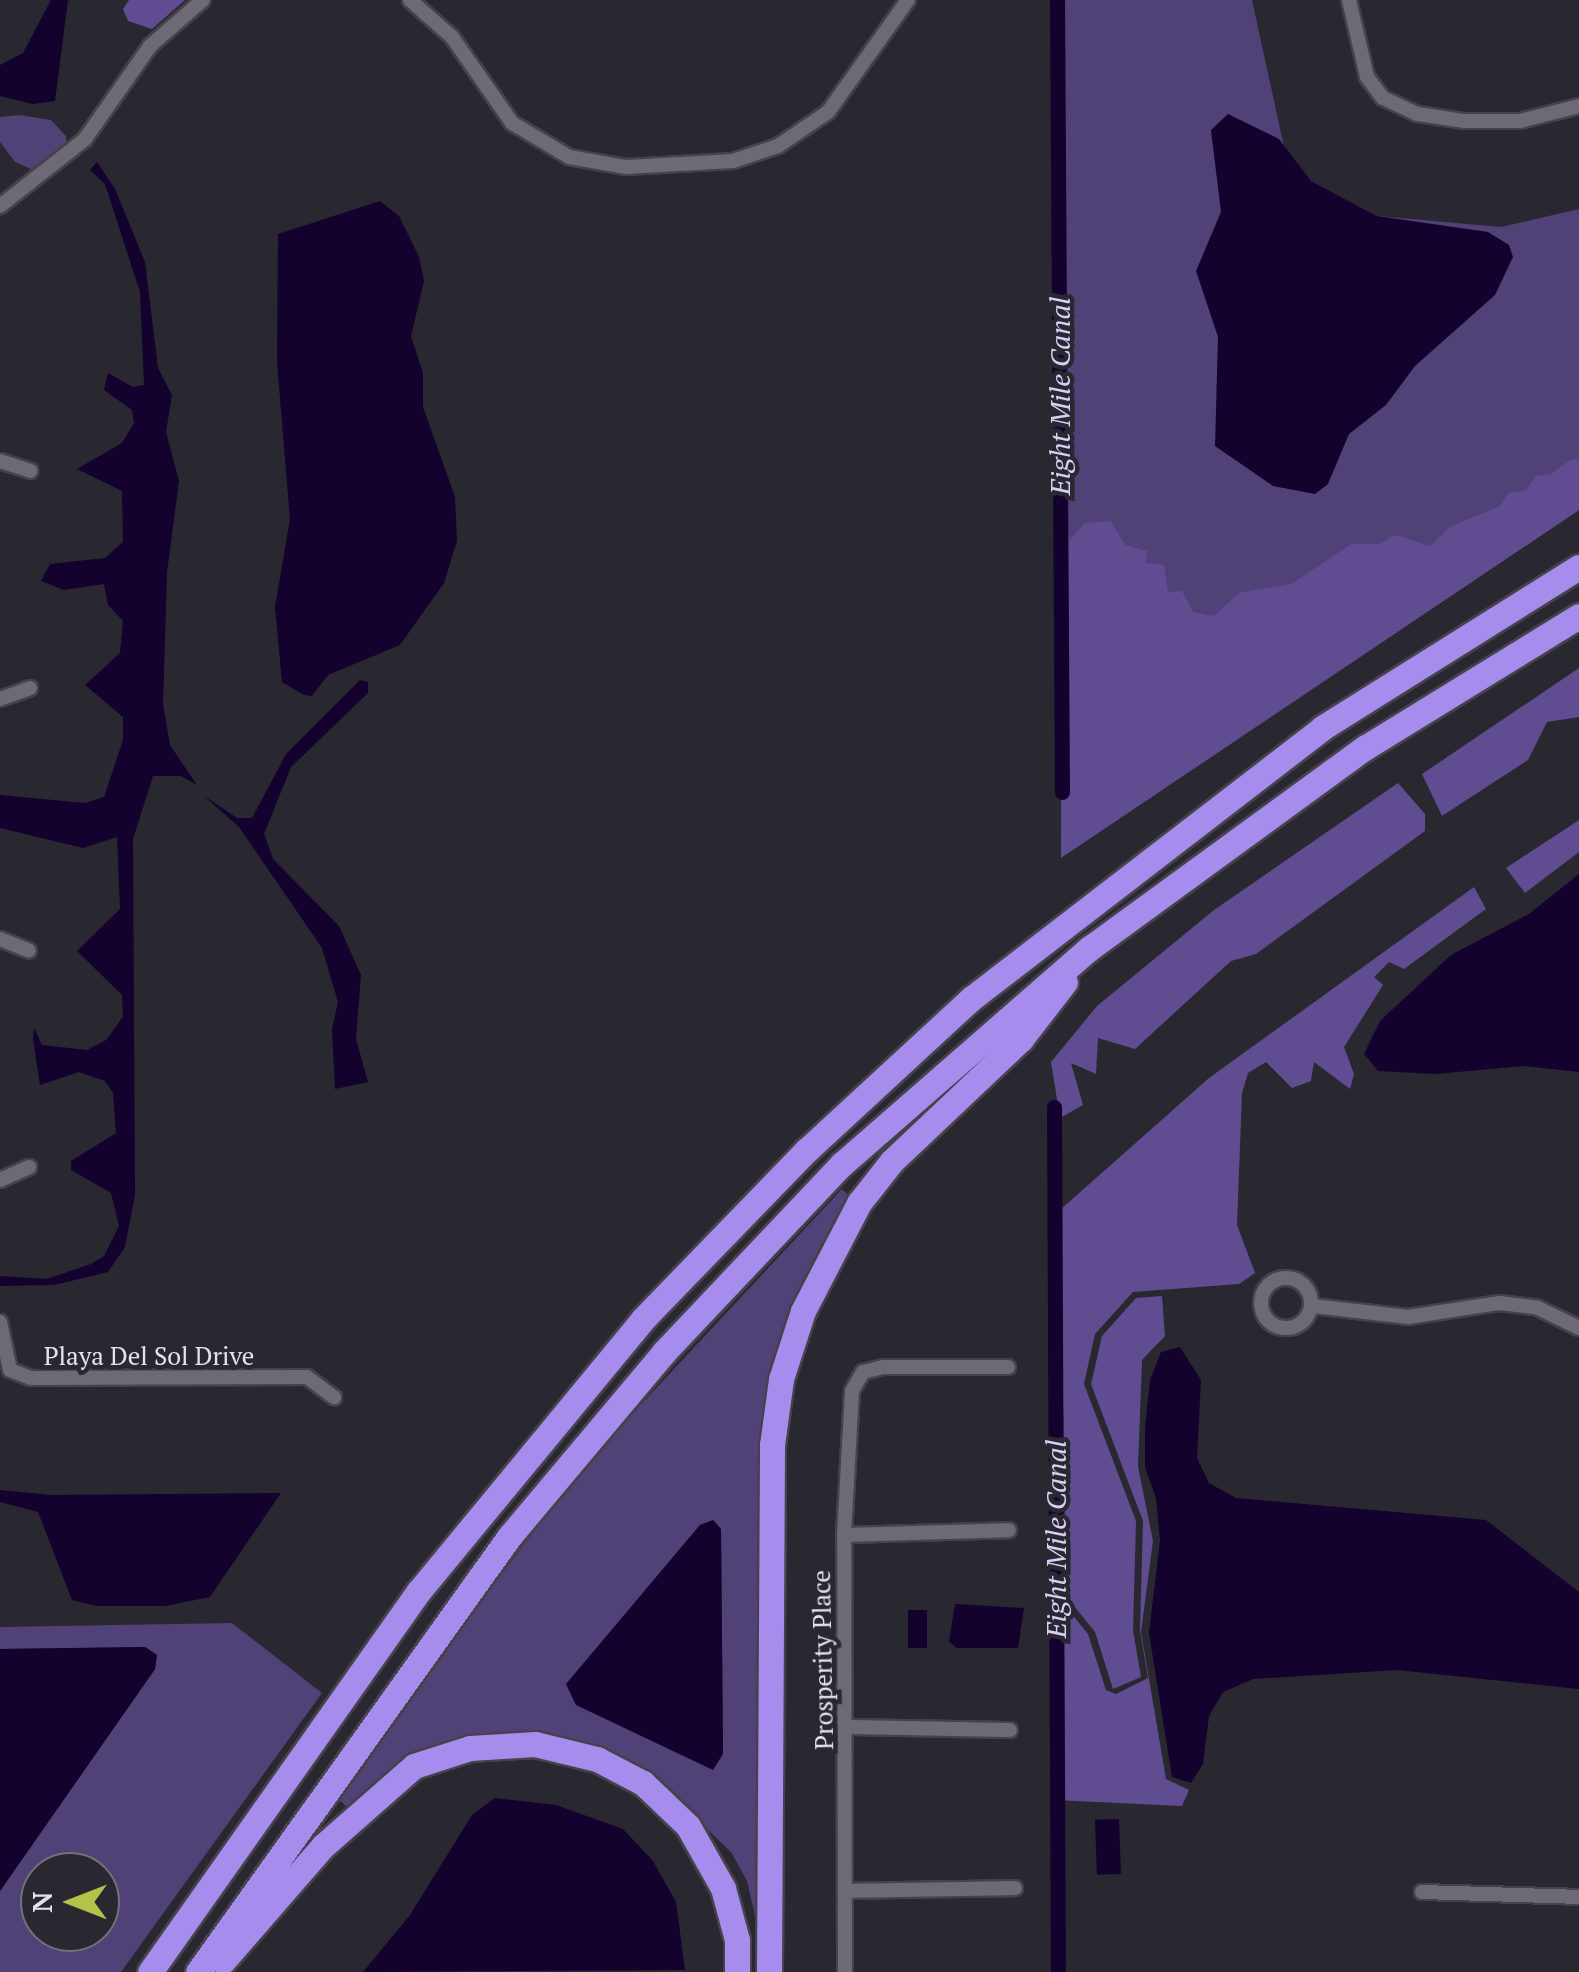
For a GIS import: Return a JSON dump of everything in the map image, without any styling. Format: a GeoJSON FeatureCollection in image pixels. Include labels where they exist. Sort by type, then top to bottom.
{"type":"FeatureCollection","features":[{"type":"Feature","properties":{"kind":"highway"},"geometry":{"type":"LineString","coordinates":[[150,1972],[419,1590],[644,1320],[807,1150],[987,986],[1322,728],[1579,568]]}},
{"type":"Feature","properties":{"kind":"highway"},"geometry":{"type":"LineString","coordinates":[[198,1972],[510,1537],[664,1352],[842,1164],[1090,948],[1366,747],[1579,616]]}},
{"type":"Feature","properties":{"kind":"highway"},"geometry":{"type":"LineString","coordinates":[[769,1972],[772,1445],[781,1379],[803,1311],[859,1203],[892,1161],[1021,1039],[1090,948]]}},
{"type":"Feature","properties":{"kind":"highway"},"geometry":{"type":"LineString","coordinates":[[212,1972],[323,1846],[414,1766],[470,1748],[535,1744],[597,1759],[643,1782],[688,1826],[723,1888],[737,1940],[737,1972]]}},
{"type":"Feature","properties":{"kind":"street"},"geometry":{"type":"LineString","coordinates":[[0,206],[85,139],[150,46],[202,0]]}},
{"type":"Feature","properties":{"kind":"street"},"geometry":{"type":"LineString","coordinates":[[410,0],[452,37],[512,123],[568,157],[626,167],[733,161],[778,146],[828,112],[908,0]]}},
{"type":"Feature","properties":{"kind":"street"},"geometry":{"type":"LineString","coordinates":[[1348,0],[1367,78],[1382,98],[1418,114],[1464,121],[1520,121],[1579,106]]}},
{"type":"Feature","properties":{"kind":"street"},"geometry":{"type":"LineString","coordinates":[[0,461],[30,472]]}},
{"type":"Feature","properties":{"kind":"street"},"geometry":{"type":"LineString","coordinates":[[0,698],[30,688]]}},
{"type":"Feature","properties":{"kind":"street"},"geometry":{"type":"LineString","coordinates":[[0,939],[28,951]]}},
{"type":"Feature","properties":{"kind":"street"},"geometry":{"type":"LineString","coordinates":[[0,1180],[28,1167]]}},
{"type":"Feature","properties":{"kind":"street"},"geometry":{"type":"LineString","coordinates":[[1313,1306],[1408,1317],[1500,1303],[1538,1308],[1579,1328]]}},
{"type":"Feature","properties":{"kind":"street","name":"Playa Del Sol Drive"},"geometry":{"type":"LineString","coordinates":[[0,1322],[10,1370],[31,1378],[307,1377],[334,1396]]}},
{"type":"Feature","properties":{"kind":"street","name":"Prosperity Place"},"geometry":{"type":"LineString","coordinates":[[845,1972],[844,1534],[852,1392],[862,1372],[883,1368],[1008,1368]]}},
{"type":"Feature","properties":{"kind":"street"},"geometry":{"type":"LineString","coordinates":[[844,1534],[1009,1530]]}},
{"type":"Feature","properties":{"kind":"street"},"geometry":{"type":"LineString","coordinates":[[847,1727],[1010,1730]]}},
{"type":"Feature","properties":{"kind":"street"},"geometry":{"type":"LineString","coordinates":[[847,1890],[1015,1888]]}},
{"type":"Feature","properties":{"kind":"street"},"geometry":{"type":"LineString","coordinates":[[1422,1892],[1579,1897]]}},
{"type":"Feature","properties":{"kind":"shaded area"},"geometry":{"type":"Polygon","coordinates":[[[51,0],[68,0],[55,101],[33,104],[0,96],[0,65],[23,53],[51,0]]]}},
{"type":"Feature","properties":{"kind":"shaded area"},"geometry":{"type":"Polygon","coordinates":[[[129,0],[185,0],[152,29],[128,21],[123,9],[129,0]]]}},
{"type":"Feature","properties":{"kind":"shaded area"},"geometry":{"type":"Polygon","coordinates":[[[1061,0],[1252,0],[1286,156],[1311,181],[1377,216],[1501,227],[1579,209],[1579,510],[1262,723],[1062,792],[1061,0]]]}},
{"type":"Feature","properties":{"kind":"shaded area"},"geometry":{"type":"Polygon","coordinates":[[[1228,114],[1279,139],[1311,181],[1377,216],[1488,232],[1509,245],[1513,257],[1495,295],[1415,366],[1386,405],[1349,434],[1328,484],[1315,494],[1273,486],[1215,446],[1218,337],[1196,271],[1221,212],[1211,130],[1228,114]]]}},
{"type":"Feature","properties":{"kind":"shaded area"},"geometry":{"type":"Polygon","coordinates":[[[20,115],[51,120],[66,136],[66,144],[33,170],[15,162],[0,142],[0,117],[20,115]]]}},
{"type":"Feature","properties":{"kind":"shaded area"},"geometry":{"type":"Polygon","coordinates":[[[97,162],[115,189],[145,262],[158,368],[172,395],[166,432],[179,481],[167,572],[163,704],[170,745],[197,785],[181,776],[153,776],[133,839],[135,1195],[125,1247],[108,1272],[54,1285],[0,1286],[0,1276],[47,1279],[91,1264],[104,1256],[119,1226],[111,1193],[71,1170],[71,1161],[116,1133],[113,1093],[105,1081],[79,1072],[40,1085],[33,1039],[34,1028],[42,1045],[87,1050],[106,1040],[123,1017],[122,995],[77,951],[120,909],[117,837],[83,848],[0,828],[0,795],[85,803],[104,797],[123,740],[123,717],[85,685],[120,653],[123,621],[108,605],[104,584],[64,590],[41,581],[50,564],[105,558],[123,542],[122,491],[77,469],[122,443],[134,423],[132,410],[104,390],[108,373],[133,387],[144,385],[140,292],[105,184],[90,170],[97,162]]]}},
{"type":"Feature","properties":{"kind":"shaded area"},"geometry":{"type":"Polygon","coordinates":[[[1062,192],[1070,364],[1065,416],[1077,468],[1065,509],[1070,540],[1084,523],[1111,521],[1125,545],[1147,551],[1146,563],[1164,565],[1168,592],[1182,591],[1193,612],[1214,616],[1239,593],[1291,584],[1351,544],[1380,544],[1395,535],[1430,546],[1450,527],[1500,506],[1508,493],[1526,490],[1536,476],[1551,474],[1570,460],[1579,459],[1579,510],[1061,858],[1062,192]]]}},
{"type":"Feature","properties":{"kind":"shaded area"},"geometry":{"type":"Polygon","coordinates":[[[380,201],[399,216],[419,257],[424,281],[411,336],[423,373],[423,407],[455,497],[457,541],[444,583],[400,645],[328,675],[312,696],[304,695],[282,682],[275,607],[290,519],[277,362],[278,234],[380,201]]]}},
{"type":"Feature","properties":{"kind":"shaded area"},"geometry":{"type":"Polygon","coordinates":[[[1579,668],[1579,717],[1547,722],[1528,760],[1442,816],[1422,774],[1579,668]]]}},
{"type":"Feature","properties":{"kind":"shaded area"},"geometry":{"type":"Polygon","coordinates":[[[360,680],[368,682],[368,693],[291,767],[264,834],[273,859],[339,926],[361,975],[356,1039],[368,1082],[335,1089],[332,1029],[338,1002],[322,948],[239,827],[204,796],[237,818],[252,818],[286,754],[360,680]]]}},
{"type":"Feature","properties":{"kind":"shaded area"},"geometry":{"type":"Polygon","coordinates":[[[1398,783],[1425,814],[1425,831],[1256,954],[1231,961],[1135,1049],[1098,1038],[1096,1074],[1071,1063],[1083,1105],[1060,1118],[1051,1062],[1097,1006],[1214,910],[1398,783]]]}},
{"type":"Feature","properties":{"kind":"shaded area"},"geometry":{"type":"Polygon","coordinates":[[[1579,820],[1579,852],[1525,893],[1506,868],[1579,820]]]}},
{"type":"Feature","properties":{"kind":"shaded area"},"geometry":{"type":"Polygon","coordinates":[[[1579,874],[1579,1072],[1524,1066],[1435,1074],[1378,1071],[1364,1054],[1380,1021],[1451,955],[1529,914],[1579,874]]]}},
{"type":"Feature","properties":{"kind":"shaded area"},"geometry":{"type":"Polygon","coordinates":[[[1474,887],[1486,909],[1404,969],[1389,962],[1374,977],[1383,985],[1344,1047],[1354,1074],[1350,1089],[1314,1062],[1311,1081],[1292,1088],[1266,1062],[1248,1073],[1242,1093],[1237,1225],[1255,1273],[1239,1284],[1133,1292],[1095,1334],[1084,1384],[1136,1521],[1133,1630],[1141,1677],[1113,1689],[1095,1632],[1066,1596],[1060,1210],[1209,1078],[1474,887]]]}},
{"type":"Feature","properties":{"kind":"shaded area"},"geometry":{"type":"Polygon","coordinates":[[[842,1189],[854,1201],[786,1339],[763,1951],[747,1881],[731,1852],[643,1768],[592,1746],[417,1756],[348,1808],[336,1797],[577,1473],[842,1189]],[[713,1521],[700,1525],[566,1685],[723,1754],[721,1529],[713,1521]]]}},
{"type":"Feature","properties":{"kind":"shaded area"},"geometry":{"type":"Polygon","coordinates":[[[1162,1296],[1165,1336],[1142,1360],[1138,1467],[1153,1541],[1141,1632],[1166,1779],[1189,1790],[1182,1806],[1054,1800],[1057,1507],[1059,1598],[1088,1634],[1106,1690],[1116,1694],[1148,1678],[1140,1630],[1143,1521],[1091,1384],[1102,1336],[1136,1298],[1162,1296]]]}},
{"type":"Feature","properties":{"kind":"shaded area"},"geometry":{"type":"Polygon","coordinates":[[[1180,1347],[1201,1380],[1197,1458],[1209,1483],[1236,1498],[1486,1520],[1579,1592],[1579,1689],[1397,1670],[1253,1679],[1223,1692],[1209,1716],[1203,1764],[1191,1783],[1172,1777],[1149,1633],[1160,1541],[1156,1498],[1145,1467],[1145,1428],[1150,1380],[1161,1352],[1180,1347]]]}},
{"type":"Feature","properties":{"kind":"shaded area"},"geometry":{"type":"Polygon","coordinates":[[[0,1490],[51,1495],[281,1493],[210,1597],[165,1606],[96,1606],[72,1600],[38,1512],[0,1502],[0,1490]]]}},
{"type":"Feature","properties":{"kind":"shaded area"},"geometry":{"type":"Polygon","coordinates":[[[713,1520],[721,1529],[723,1754],[713,1770],[576,1705],[566,1684],[700,1525],[713,1520]]]}},
{"type":"Feature","properties":{"kind":"shaded area"},"geometry":{"type":"Polygon","coordinates":[[[955,1604],[1024,1608],[1018,1648],[957,1648],[949,1642],[955,1604]]]}},
{"type":"Feature","properties":{"kind":"shaded area"},"geometry":{"type":"Polygon","coordinates":[[[908,1610],[927,1610],[927,1648],[908,1648],[908,1610]]]}},
{"type":"Feature","properties":{"kind":"shaded area"},"geometry":{"type":"Polygon","coordinates":[[[232,1623],[322,1693],[121,1972],[0,1972],[0,1891],[20,1862],[20,1952],[120,1952],[120,1852],[27,1852],[155,1669],[157,1655],[145,1647],[0,1649],[0,1627],[232,1623]]]}},
{"type":"Feature","properties":{"kind":"shaded area"},"geometry":{"type":"Polygon","coordinates":[[[145,1647],[157,1655],[155,1669],[27,1852],[20,1852],[20,1862],[0,1891],[0,1649],[145,1647]]]}},
{"type":"Feature","properties":{"kind":"shaded area"},"geometry":{"type":"Polygon","coordinates":[[[495,1798],[556,1805],[623,1829],[653,1861],[676,1902],[685,1970],[363,1972],[410,1915],[472,1815],[495,1798]]]}},
{"type":"Feature","properties":{"kind":"shaded area"},"geometry":{"type":"Polygon","coordinates":[[[1119,1819],[1121,1874],[1097,1875],[1095,1820],[1119,1819]]]}},
{"type":"Feature","properties":{"kind":"waterway","name":"Eight Mile Canal"},"geometry":{"type":"LineString","coordinates":[[1057,0],[1062,792]]}},
{"type":"Feature","properties":{"kind":"waterway","name":"Eight Mile Canal"},"geometry":{"type":"LineString","coordinates":[[1054,1107],[1058,1972]]}}]}
